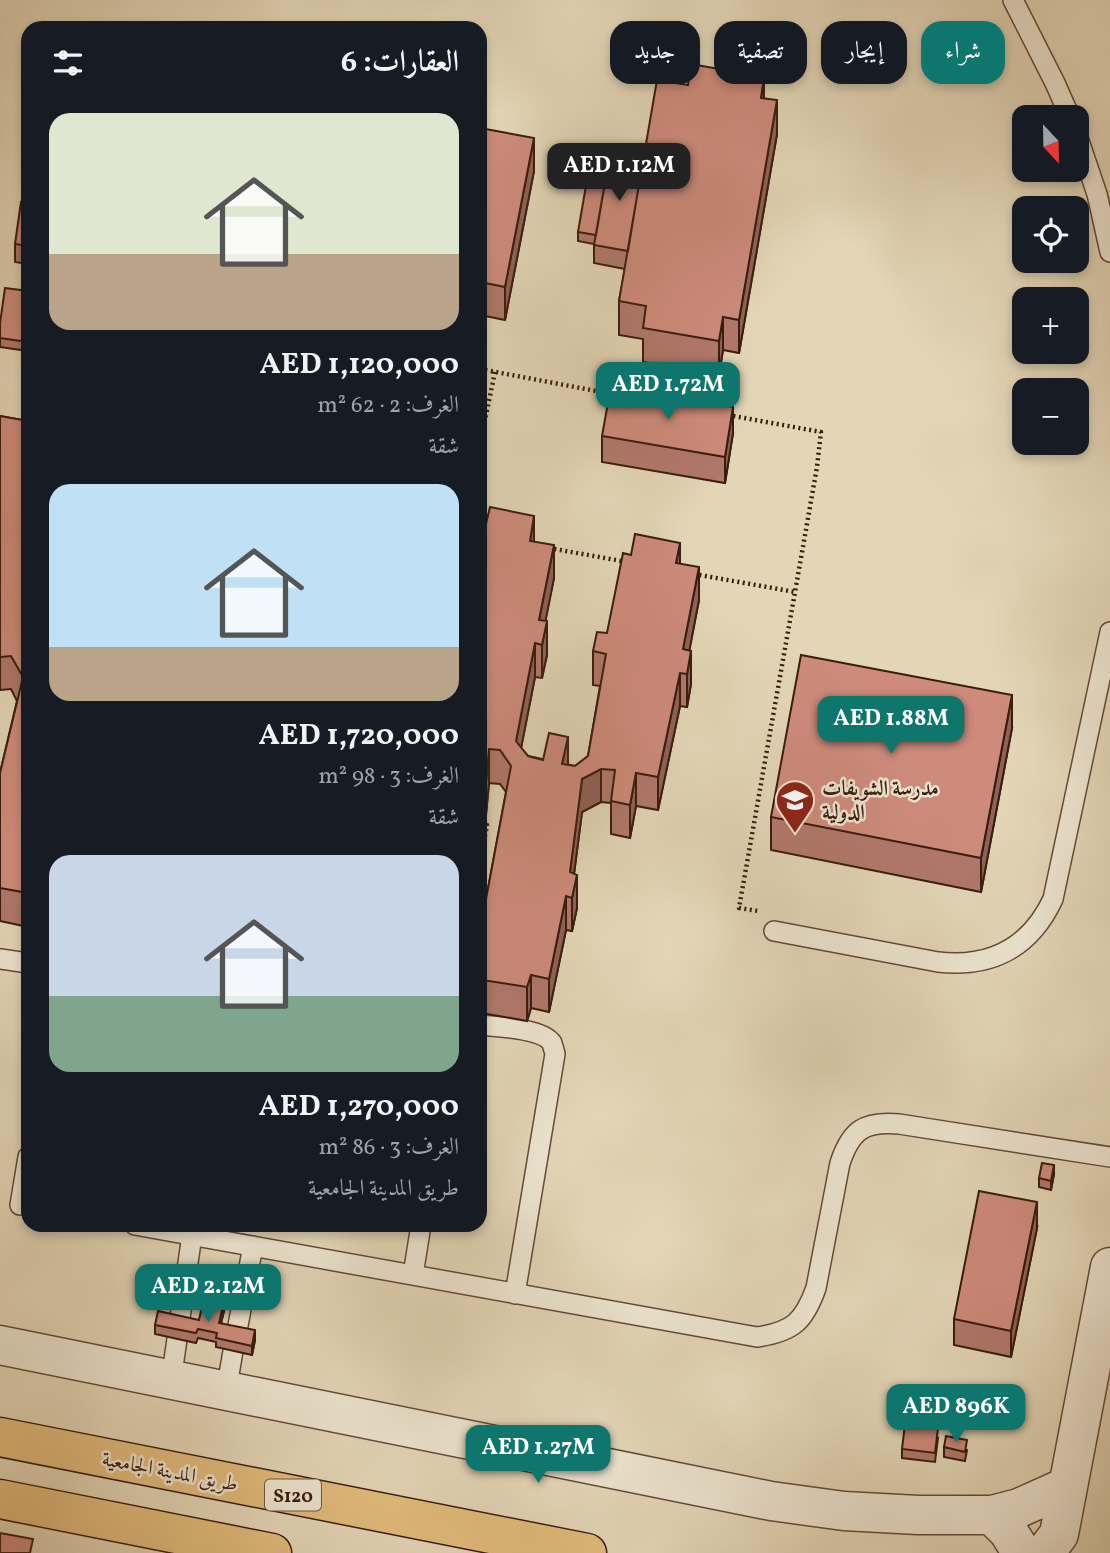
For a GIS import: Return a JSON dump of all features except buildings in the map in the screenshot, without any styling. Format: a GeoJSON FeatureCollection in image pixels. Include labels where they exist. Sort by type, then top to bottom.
{"type":"FeatureCollection","features":[{"type":"Feature","properties":{"kind":"main road","name":"طريق المدينة الجامعية"},"geometry":{"type":"LineString","coordinates":[[0,1437],[587,1553]]}},
{"type":"Feature","properties":{"kind":"main road"},"geometry":{"type":"LineString","coordinates":[[0,1499],[272,1553]]}},
{"type":"Feature","properties":{"kind":"street"},"geometry":{"type":"LineString","coordinates":[[1056,1547],[1110,1267]]}},
{"type":"Feature","properties":{"kind":"street"},"geometry":{"type":"LineString","coordinates":[[0,1345],[771,1501],[845,1511],[992,1515],[1019,1508],[1068,1486]]}},
{"type":"Feature","properties":{"kind":"street"},"geometry":{"type":"LineString","coordinates":[[992,1515],[1008,1531],[1022,1553]]}},
{"type":"Feature","properties":{"kind":"lane"},"geometry":{"type":"LineString","coordinates":[[1013,0],[1065,105]]}},
{"type":"Feature","properties":{"kind":"lane"},"geometry":{"type":"LineString","coordinates":[[1089,170],[1110,252]]}},
{"type":"Feature","properties":{"kind":"lane"},"geometry":{"type":"LineString","coordinates":[[770,922],[956,964],[992,958],[1024,940],[1037,927],[1053,899],[1110,632]]}},
{"type":"Feature","properties":{"kind":"lane"},"geometry":{"type":"LineString","coordinates":[[0,958],[21,962]]}},
{"type":"Feature","properties":{"kind":"lane"},"geometry":{"type":"LineString","coordinates":[[487,1026],[544,1035],[552,1043],[555,1054],[515,1294]]}},
{"type":"Feature","properties":{"kind":"lane"},"geometry":{"type":"LineString","coordinates":[[175,1232],[757,1337],[778,1334],[796,1324],[809,1308],[816,1288],[840,1163],[846,1144],[860,1130],[879,1122],[899,1124],[1110,1157]]}},
{"type":"Feature","properties":{"kind":"lane"},"geometry":{"type":"LineString","coordinates":[[16,1204],[21,1184]]}},
{"type":"Feature","properties":{"kind":"lane"},"geometry":{"type":"LineString","coordinates":[[413,1275],[420,1232]]}},
{"type":"Feature","properties":{"kind":"lane"},"geometry":{"type":"LineString","coordinates":[[171,1381],[192,1235]]}},
{"type":"Feature","properties":{"kind":"lane"},"geometry":{"type":"LineString","coordinates":[[226,1392],[253,1246]]}},
{"type":"Feature","properties":{"kind":"path"},"geometry":{"type":"LineString","coordinates":[[487,370],[617,394]]}},
{"type":"Feature","properties":{"kind":"path"},"geometry":{"type":"LineString","coordinates":[[487,410],[495,372]]}},
{"type":"Feature","properties":{"kind":"path"},"geometry":{"type":"LineString","coordinates":[[726,414],[821,432],[739,908],[770,922]]}},
{"type":"Feature","properties":{"kind":"path"},"geometry":{"type":"LineString","coordinates":[[548,548],[631,562]]}},
{"type":"Feature","properties":{"kind":"path"},"geometry":{"type":"LineString","coordinates":[[685,572],[795,592]]}},
{"type":"Feature","properties":{"kind":"place","name":"مدرسة الشويفات الدولية"},"geometry":{"type":"Point","coordinates":[795,834]}}]}
